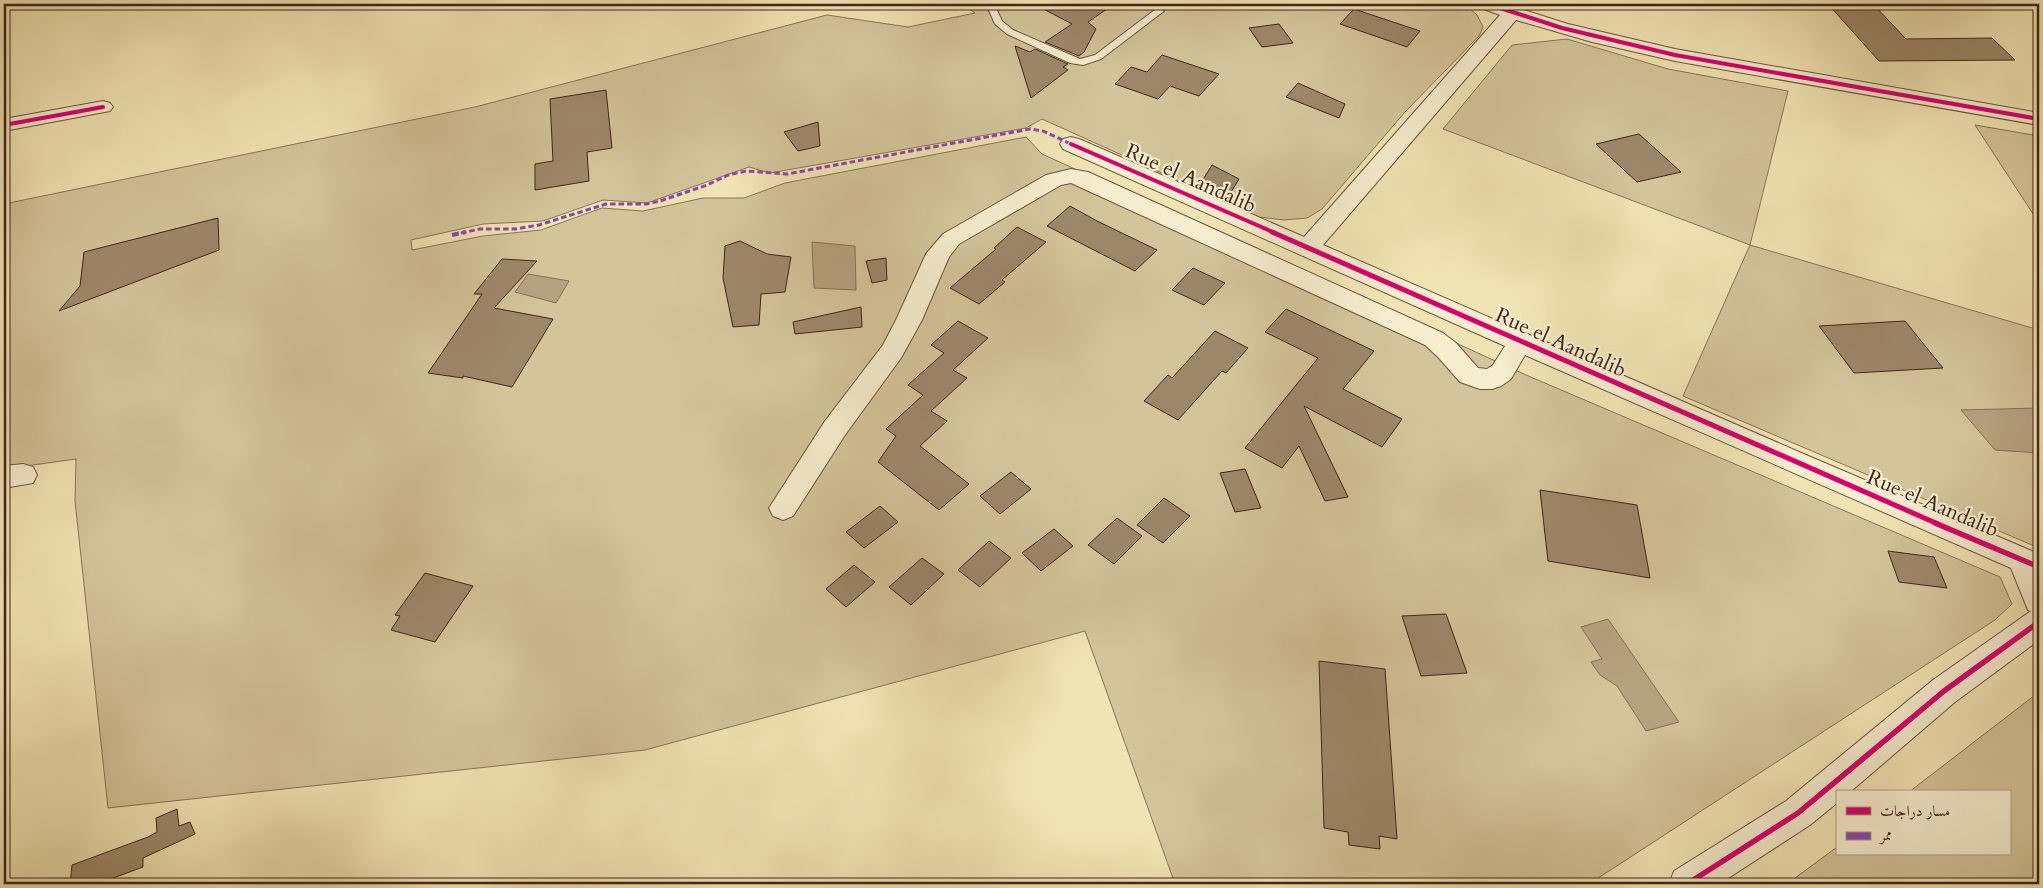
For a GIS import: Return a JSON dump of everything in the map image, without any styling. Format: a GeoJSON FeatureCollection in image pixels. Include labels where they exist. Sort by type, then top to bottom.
{"type":"FeatureCollection","features":[{"type":"Feature","properties":{"kind":"street"},"geometry":{"type":"LineString","coordinates":[[1488,4],[1512,13],[1621,44],[1705,62],[2039,119]]}},
{"type":"Feature","properties":{"kind":"street"},"geometry":{"type":"LineString","coordinates":[[1308,247],[1512,13]]}},
{"type":"Feature","properties":{"kind":"street"},"geometry":{"type":"LineString","coordinates":[[4,125],[102,108]]}},
{"type":"Feature","properties":{"kind":"street","name":"Rue el Aandalib"},"geometry":{"type":"LineString","coordinates":[[1071,144],[1520,342],[2031,563]]}},
{"type":"Feature","properties":{"kind":"street"},"geometry":{"type":"LineString","coordinates":[[783,508],[836,428],[892,351],[909,320],[944,244],[951,238],[1054,180],[1063,177],[1080,177],[1426,335],[1446,350],[1469,375],[1480,379],[1492,380],[1502,372],[1520,342]]}},
{"type":"Feature","properties":{"kind":"street"},"geometry":{"type":"LineString","coordinates":[[2031,563],[2039,601]]}},
{"type":"Feature","properties":{"kind":"street"},"geometry":{"type":"LineString","coordinates":[[1687,884],[1798,813],[1944,691],[2039,622]]}},
{"type":"Feature","properties":{"kind":"lane"},"geometry":{"type":"LineString","coordinates":[[990,4],[998,22],[1010,32],[1073,61],[1080,62],[1088,62],[1098,57],[1131,34],[1159,10]]}},
{"type":"Feature","properties":{"kind":"shaded area"},"geometry":{"type":"Polygon","coordinates":[[[962,4],[1464,4],[1477,15],[1483,27],[1479,36],[1405,112],[1322,209],[1307,218],[1284,220],[1259,217],[1042,119],[1026,128],[770,173],[749,167],[647,203],[603,200],[543,221],[483,224],[411,240],[412,250],[483,236],[541,230],[602,208],[643,211],[703,198],[744,198],[785,183],[1026,137],[1042,154],[1526,375],[2000,577],[2012,604],[1995,620],[1589,884],[1175,884],[1085,631],[645,750],[108,808],[75,501],[76,459],[4,469],[4,204],[475,107],[827,15],[908,27],[975,13],[962,4]]]}},
{"type":"Feature","properties":{"kind":"shaded area"},"geometry":{"type":"Polygon","coordinates":[[[1567,39],[1668,69],[1788,91],[1750,245],[1443,129],[1512,45],[1567,39]]]}},
{"type":"Feature","properties":{"kind":"shaded area"},"geometry":{"type":"Polygon","coordinates":[[[1975,125],[2039,136],[2039,223],[1975,125]]]}},
{"type":"Feature","properties":{"kind":"shaded area"},"geometry":{"type":"Polygon","coordinates":[[[812,242],[855,246],[856,290],[814,288],[812,242]]]}},
{"type":"Feature","properties":{"kind":"shaded area"},"geometry":{"type":"Polygon","coordinates":[[[1750,245],[2039,330],[2039,548],[1683,396],[1750,245]]]}},
{"type":"Feature","properties":{"kind":"shaded area"},"geometry":{"type":"Polygon","coordinates":[[[528,274],[569,281],[556,303],[515,292],[528,274]]]}},
{"type":"Feature","properties":{"kind":"shaded area"},"geometry":{"type":"Polygon","coordinates":[[[2039,408],[2039,453],[1995,450],[1961,410],[2039,408]]]}},
{"type":"Feature","properties":{"kind":"shaded area"},"geometry":{"type":"Polygon","coordinates":[[[1608,619],[1679,722],[1646,731],[1617,686],[1600,675],[1591,662],[1602,659],[1581,627],[1608,619]]]}},
{"type":"Feature","properties":{"kind":"shaded area"},"geometry":{"type":"Polygon","coordinates":[[[2039,692],[2039,884],[1787,884],[1836,848],[1836,856],[2010,856],[2010,790],[1912,790],[2039,692]]]}},
{"type":"Feature","properties":{"kind":"building"},"geometry":{"type":"Polygon","coordinates":[[[1034,4],[1114,4],[1088,22],[1096,29],[1084,52],[1079,56],[1045,42],[1072,24],[1034,4]]]}},
{"type":"Feature","properties":{"kind":"building"},"geometry":{"type":"Polygon","coordinates":[[[1828,4],[1873,4],[1906,39],[1992,38],[2015,60],[1879,61],[1828,4]]]}},
{"type":"Feature","properties":{"kind":"building"},"geometry":{"type":"Polygon","coordinates":[[[1354,9],[1420,31],[1407,47],[1340,24],[1354,9]]]}},
{"type":"Feature","properties":{"kind":"building"},"geometry":{"type":"Polygon","coordinates":[[[1279,24],[1293,43],[1262,47],[1249,28],[1279,24]]]}},
{"type":"Feature","properties":{"kind":"building"},"geometry":{"type":"Polygon","coordinates":[[[1015,46],[1030,52],[1035,49],[1068,64],[1063,67],[1068,70],[1031,98],[1015,46]]]}},
{"type":"Feature","properties":{"kind":"building"},"geometry":{"type":"Polygon","coordinates":[[[1162,55],[1219,74],[1199,96],[1170,86],[1158,99],[1115,84],[1131,67],[1147,72],[1162,55]]]}},
{"type":"Feature","properties":{"kind":"building"},"geometry":{"type":"Polygon","coordinates":[[[1298,83],[1345,104],[1339,118],[1286,97],[1298,83]]]}},
{"type":"Feature","properties":{"kind":"building"},"geometry":{"type":"Polygon","coordinates":[[[606,90],[612,148],[587,152],[589,181],[535,190],[535,164],[553,161],[550,99],[606,90]]]}},
{"type":"Feature","properties":{"kind":"building"},"geometry":{"type":"Polygon","coordinates":[[[818,122],[820,146],[798,151],[784,132],[818,122]]]}},
{"type":"Feature","properties":{"kind":"building"},"geometry":{"type":"Polygon","coordinates":[[[1639,134],[1681,172],[1637,182],[1596,144],[1639,134]]]}},
{"type":"Feature","properties":{"kind":"building"},"geometry":{"type":"Polygon","coordinates":[[[1212,165],[1239,179],[1228,197],[1199,186],[1212,165]]]}},
{"type":"Feature","properties":{"kind":"building"},"geometry":{"type":"Polygon","coordinates":[[[1070,206],[1157,250],[1135,271],[1047,226],[1070,206]]]}},
{"type":"Feature","properties":{"kind":"building"},"geometry":{"type":"Polygon","coordinates":[[[218,218],[219,250],[59,311],[80,286],[84,252],[218,218]]]}},
{"type":"Feature","properties":{"kind":"building"},"geometry":{"type":"Polygon","coordinates":[[[1017,227],[1046,242],[1002,280],[1005,282],[979,304],[950,288],[996,249],[994,248],[1017,227]]]}},
{"type":"Feature","properties":{"kind":"building"},"geometry":{"type":"Polygon","coordinates":[[[740,241],[767,254],[791,257],[785,292],[761,294],[759,325],[733,327],[723,278],[725,246],[740,241]]]}},
{"type":"Feature","properties":{"kind":"building"},"geometry":{"type":"Polygon","coordinates":[[[886,258],[887,280],[872,283],[866,261],[886,258]]]}},
{"type":"Feature","properties":{"kind":"building"},"geometry":{"type":"Polygon","coordinates":[[[502,259],[537,261],[494,308],[553,319],[512,387],[463,376],[463,378],[428,373],[482,294],[474,294],[502,259]]]}},
{"type":"Feature","properties":{"kind":"building"},"geometry":{"type":"Polygon","coordinates":[[[1193,268],[1225,283],[1204,305],[1172,290],[1193,268]]]}},
{"type":"Feature","properties":{"kind":"building"},"geometry":{"type":"Polygon","coordinates":[[[861,307],[862,327],[795,334],[793,322],[861,307]]]}},
{"type":"Feature","properties":{"kind":"building"},"geometry":{"type":"Polygon","coordinates":[[[1286,309],[1374,351],[1343,389],[1402,419],[1382,447],[1304,406],[1348,497],[1325,501],[1299,446],[1282,468],[1245,448],[1318,358],[1265,332],[1286,309]]]}},
{"type":"Feature","properties":{"kind":"building"},"geometry":{"type":"Polygon","coordinates":[[[958,321],[988,338],[953,370],[967,378],[931,411],[947,421],[920,446],[969,484],[939,510],[878,462],[896,436],[886,429],[923,395],[908,385],[944,353],[931,345],[958,321]]]}},
{"type":"Feature","properties":{"kind":"building"},"geometry":{"type":"Polygon","coordinates":[[[1905,321],[1943,368],[1854,373],[1819,326],[1905,321]]]}},
{"type":"Feature","properties":{"kind":"building"},"geometry":{"type":"Polygon","coordinates":[[[1215,331],[1248,348],[1226,373],[1222,371],[1178,420],[1144,401],[1168,375],[1172,378],[1215,331]]]}},
{"type":"Feature","properties":{"kind":"building"},"geometry":{"type":"Polygon","coordinates":[[[1245,469],[1261,508],[1235,512],[1220,473],[1245,469]]]}},
{"type":"Feature","properties":{"kind":"building"},"geometry":{"type":"Polygon","coordinates":[[[1011,472],[1031,489],[1000,514],[980,496],[1011,472]]]}},
{"type":"Feature","properties":{"kind":"building"},"geometry":{"type":"Polygon","coordinates":[[[1540,490],[1637,505],[1650,578],[1548,561],[1540,490]]]}},
{"type":"Feature","properties":{"kind":"building"},"geometry":{"type":"Polygon","coordinates":[[[1164,498],[1190,516],[1163,543],[1137,525],[1164,498]]]}},
{"type":"Feature","properties":{"kind":"building"},"geometry":{"type":"Polygon","coordinates":[[[880,506],[898,522],[864,548],[846,532],[880,506]]]}},
{"type":"Feature","properties":{"kind":"building"},"geometry":{"type":"Polygon","coordinates":[[[1117,518],[1142,536],[1114,564],[1088,545],[1117,518]]]}},
{"type":"Feature","properties":{"kind":"building"},"geometry":{"type":"Polygon","coordinates":[[[1054,529],[1073,546],[1041,571],[1022,553],[1054,529]]]}},
{"type":"Feature","properties":{"kind":"building"},"geometry":{"type":"Polygon","coordinates":[[[989,541],[1011,558],[980,587],[958,570],[989,541]]]}},
{"type":"Feature","properties":{"kind":"building"},"geometry":{"type":"Polygon","coordinates":[[[1888,551],[1934,557],[1947,588],[1899,582],[1888,551]]]}},
{"type":"Feature","properties":{"kind":"building"},"geometry":{"type":"Polygon","coordinates":[[[922,558],[944,574],[911,605],[889,587],[922,558]]]}},
{"type":"Feature","properties":{"kind":"building"},"geometry":{"type":"Polygon","coordinates":[[[854,565],[875,582],[846,607],[826,589],[854,565]]]}},
{"type":"Feature","properties":{"kind":"building"},"geometry":{"type":"Polygon","coordinates":[[[425,573],[473,586],[435,642],[391,630],[400,616],[395,615],[425,573]]]}},
{"type":"Feature","properties":{"kind":"building"},"geometry":{"type":"Polygon","coordinates":[[[1446,614],[1467,673],[1421,676],[1402,616],[1446,614]]]}},
{"type":"Feature","properties":{"kind":"building"},"geometry":{"type":"Polygon","coordinates":[[[1319,661],[1385,669],[1397,839],[1379,836],[1380,849],[1349,845],[1348,832],[1324,828],[1319,661]]]}},
{"type":"Feature","properties":{"kind":"building"},"geometry":{"type":"Polygon","coordinates":[[[177,809],[179,826],[190,822],[195,834],[143,858],[143,867],[97,884],[70,884],[72,865],[148,837],[157,832],[156,818],[177,809]]]}},
{"type":"Feature","properties":{"kind":"marked path"},"geometry":{"type":"LineString","coordinates":[[452,235],[480,229],[515,229],[539,225],[606,204],[646,204],[660,201],[707,185],[728,175],[746,171],[787,174],[1030,129],[1043,131],[1071,144]]}},
{"type":"Feature","properties":{"kind":"cycle path"},"geometry":{"type":"LineString","coordinates":[[1488,4],[1562,28],[1675,55],[1751,70],[2039,119]]}},
{"type":"Feature","properties":{"kind":"cycle path"},"geometry":{"type":"LineString","coordinates":[[4,125],[103,107]]}},
{"type":"Feature","properties":{"kind":"cycle path"},"geometry":{"type":"LineString","coordinates":[[1071,144],[1917,516],[2039,567]]}},
{"type":"Feature","properties":{"kind":"cycle path"},"geometry":{"type":"LineString","coordinates":[[1687,884],[1798,813],[1944,691],[2039,622]]}}]}
